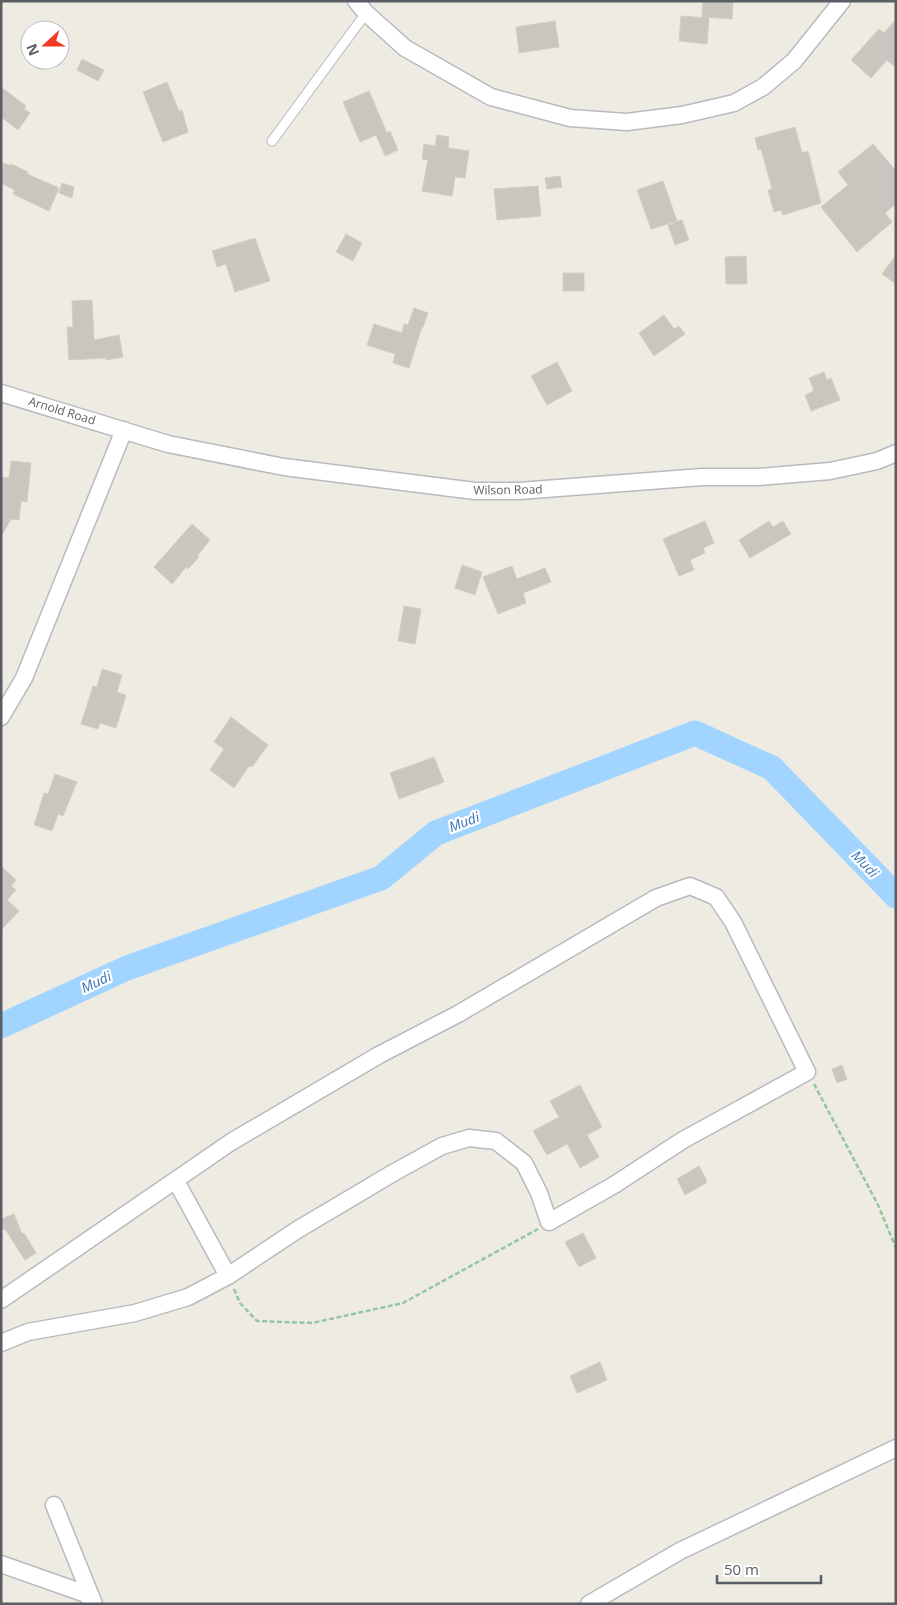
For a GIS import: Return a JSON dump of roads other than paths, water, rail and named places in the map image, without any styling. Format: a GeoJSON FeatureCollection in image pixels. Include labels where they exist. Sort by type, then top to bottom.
{"type":"FeatureCollection","features":[{"type":"Feature","properties":{"kind":"street"},"geometry":{"type":"LineString","coordinates":[[366,5],[405,48],[492,97],[570,118],[627,122],[682,115],[734,103],[763,87],[794,61],[842,1]]}},
{"type":"Feature","properties":{"kind":"street","name":"Arnold Road"},"geometry":{"type":"LineString","coordinates":[[1,392],[124,430]]}},
{"type":"Feature","properties":{"kind":"street"},"geometry":{"type":"LineString","coordinates":[[1,717],[24,678],[124,430]]}},
{"type":"Feature","properties":{"kind":"street","name":"Wilson Road"},"geometry":{"type":"LineString","coordinates":[[124,430],[168,444],[284,467],[475,491],[519,491],[702,477],[759,477],[830,471],[877,461],[896,453]]}},
{"type":"Feature","properties":{"kind":"street"},"geometry":{"type":"LineString","coordinates":[[1,1300],[232,1142],[379,1055],[458,1014],[656,898],[690,886],[716,897],[734,922],[807,1072],[683,1140],[614,1185],[549,1222],[539,1193],[524,1163],[496,1141],[469,1138],[442,1146],[393,1173],[297,1230],[228,1276],[188,1297],[135,1313],[28,1332],[1,1343]]}},
{"type":"Feature","properties":{"kind":"street"},"geometry":{"type":"LineString","coordinates":[[176,1181],[228,1276]]}},
{"type":"Feature","properties":{"kind":"street"},"geometry":{"type":"LineString","coordinates":[[589,1604],[680,1551],[896,1448]]}},
{"type":"Feature","properties":{"kind":"street"},"geometry":{"type":"LineString","coordinates":[[54,1505],[93,1604]]}},
{"type":"Feature","properties":{"kind":"street"},"geometry":{"type":"LineString","coordinates":[[1,1564],[86,1594],[93,1604]]}},
{"type":"Feature","properties":{"kind":"lane"},"geometry":{"type":"LineString","coordinates":[[272,141],[366,5]]}},
{"type":"Feature","properties":{"kind":"waterway","name":"Mudi"},"geometry":{"type":"LineString","coordinates":[[1,1026],[127,968],[381,878],[436,833],[695,733],[772,768],[896,896]]}}]}
